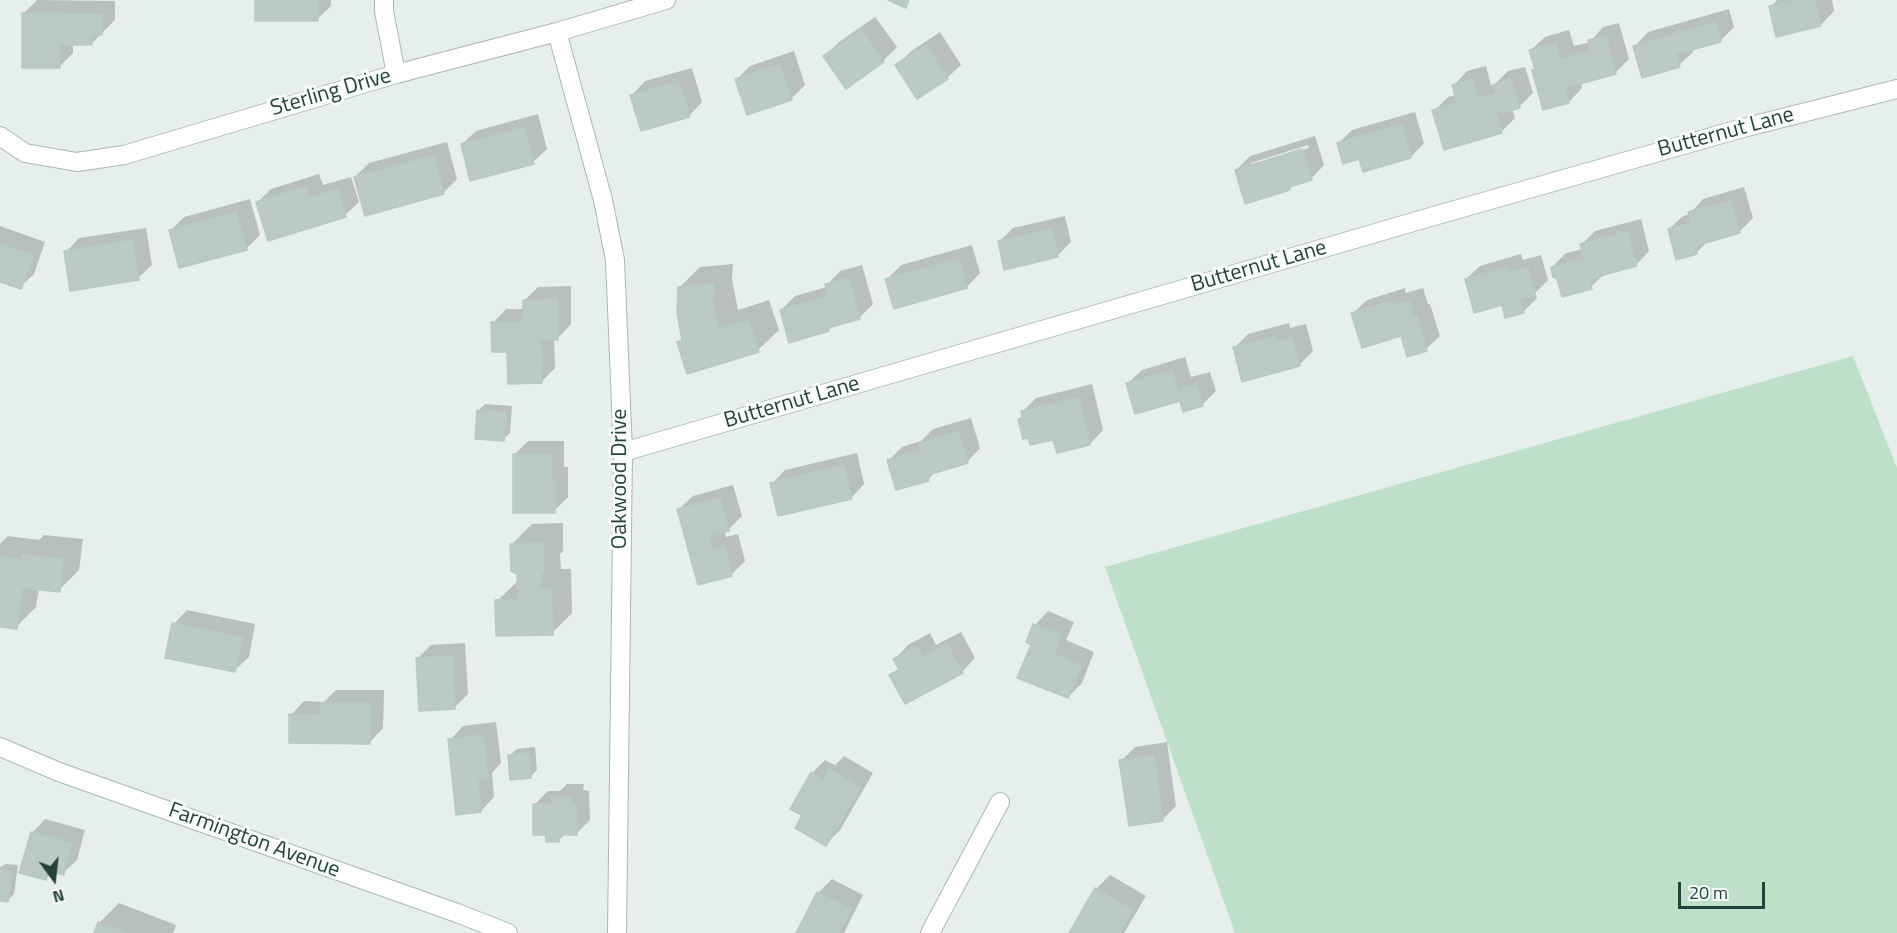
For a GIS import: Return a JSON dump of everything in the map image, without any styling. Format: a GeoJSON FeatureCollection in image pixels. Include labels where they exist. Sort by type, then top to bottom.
{"type":"FeatureCollection","features":[{"type":"Feature","properties":{"kind":"street"},"geometry":{"type":"LineString","coordinates":[[384,0],[396,74]]}},
{"type":"Feature","properties":{"kind":"street","name":"Sterling Drive"},"geometry":{"type":"LineString","coordinates":[[0,136],[25,153],[77,162],[124,155],[396,74],[557,32],[666,0]]}},
{"type":"Feature","properties":{"kind":"street","name":"Oakwood Drive"},"geometry":{"type":"LineString","coordinates":[[557,32],[603,200],[615,260],[623,452],[616,933]]}},
{"type":"Feature","properties":{"kind":"street","name":"Butternut Lane"},"geometry":{"type":"LineString","coordinates":[[623,452],[1468,206],[1743,128],[1897,89]]}},
{"type":"Feature","properties":{"kind":"street","name":"Farmington Avenue"},"geometry":{"type":"LineString","coordinates":[[0,747],[59,772],[508,933]]}},
{"type":"Feature","properties":{"kind":"street"},"geometry":{"type":"LineString","coordinates":[[930,933],[1000,802]]}},
{"type":"Feature","properties":{"kind":"green space"},"geometry":{"type":"Polygon","coordinates":[[[1853,356],[1897,468],[1897,933],[1235,933],[1105,567],[1853,356]]]}},
{"type":"Feature","properties":{"kind":"building"},"geometry":{"type":"Polygon","coordinates":[[[255,0],[318,0],[318,21],[255,21],[255,0]]]}},
{"type":"Feature","properties":{"kind":"building"},"geometry":{"type":"Polygon","coordinates":[[[888,0],[909,0],[906,8],[888,0]]]}},
{"type":"Feature","properties":{"kind":"building"},"geometry":{"type":"Polygon","coordinates":[[[1795,0],[1815,0],[1821,26],[1776,37],[1769,6],[1795,0]]]}},
{"type":"Feature","properties":{"kind":"building"},"geometry":{"type":"Polygon","coordinates":[[[22,13],[102,14],[102,35],[92,35],[92,45],[60,45],[60,68],[22,68],[22,13]]]}},
{"type":"Feature","properties":{"kind":"building"},"geometry":{"type":"Polygon","coordinates":[[[1715,22],[1721,42],[1676,54],[1680,67],[1642,78],[1633,46],[1715,22]]]}},
{"type":"Feature","properties":{"kind":"building"},"geometry":{"type":"Polygon","coordinates":[[[861,29],[884,62],[846,89],[823,56],[861,29]]]}},
{"type":"Feature","properties":{"kind":"building"},"geometry":{"type":"Polygon","coordinates":[[[1606,36],[1616,74],[1565,88],[1569,103],[1543,110],[1529,50],[1556,43],[1560,59],[1590,51],[1588,40],[1606,36]]]}},
{"type":"Feature","properties":{"kind":"building"},"geometry":{"type":"Polygon","coordinates":[[[926,45],[948,79],[917,99],[895,65],[926,45]]]}},
{"type":"Feature","properties":{"kind":"building"},"geometry":{"type":"Polygon","coordinates":[[[780,64],[792,100],[747,115],[735,79],[780,64]]]}},
{"type":"Feature","properties":{"kind":"building"},"geometry":{"type":"Polygon","coordinates":[[[1472,79],[1478,98],[1495,93],[1493,85],[1511,79],[1520,108],[1501,113],[1495,109],[1502,133],[1444,150],[1432,110],[1457,103],[1452,85],[1472,79]]]}},
{"type":"Feature","properties":{"kind":"building"},"geometry":{"type":"Polygon","coordinates":[[[679,81],[690,117],[641,131],[630,95],[679,81]]]}},
{"type":"Feature","properties":{"kind":"building"},"geometry":{"type":"Polygon","coordinates":[[[1402,124],[1411,158],[1363,172],[1359,159],[1343,164],[1337,143],[1402,124]]]}},
{"type":"Feature","properties":{"kind":"building"},"geometry":{"type":"Polygon","coordinates":[[[524,127],[534,164],[470,181],[461,144],[524,127]]]}},
{"type":"Feature","properties":{"kind":"building"},"geometry":{"type":"Polygon","coordinates":[[[1302,149],[1312,180],[1289,187],[1290,190],[1245,204],[1235,170],[1302,149]]]}},
{"type":"Feature","properties":{"kind":"building"},"geometry":{"type":"Polygon","coordinates":[[[434,155],[444,194],[365,216],[354,177],[434,155]]]}},
{"type":"Feature","properties":{"kind":"building"},"geometry":{"type":"Polygon","coordinates":[[[306,186],[309,198],[338,189],[346,217],[268,241],[256,202],[306,186]]]}},
{"type":"Feature","properties":{"kind":"building"},"geometry":{"type":"Polygon","coordinates":[[[1731,200],[1740,233],[1695,246],[1697,254],[1676,260],[1668,229],[1691,223],[1688,212],[1731,200]]]}},
{"type":"Feature","properties":{"kind":"building"},"geometry":{"type":"Polygon","coordinates":[[[236,212],[247,250],[179,268],[169,230],[236,212]]]}},
{"type":"Feature","properties":{"kind":"building"},"geometry":{"type":"Polygon","coordinates":[[[1052,229],[1058,257],[1004,270],[998,241],[1052,229]]]}},
{"type":"Feature","properties":{"kind":"building"},"geometry":{"type":"Polygon","coordinates":[[[1627,231],[1637,266],[1589,279],[1592,289],[1562,297],[1551,267],[1584,258],[1580,244],[1627,231]]]}},
{"type":"Feature","properties":{"kind":"building"},"geometry":{"type":"Polygon","coordinates":[[[132,240],[139,280],[70,291],[64,251],[132,240]]]}},
{"type":"Feature","properties":{"kind":"building"},"geometry":{"type":"Polygon","coordinates":[[[0,244],[33,255],[21,289],[0,282],[0,244]]]}},
{"type":"Feature","properties":{"kind":"building"},"geometry":{"type":"Polygon","coordinates":[[[959,258],[967,288],[894,309],[885,279],[959,258]]]}},
{"type":"Feature","properties":{"kind":"building"},"geometry":{"type":"Polygon","coordinates":[[[1508,267],[1509,272],[1528,267],[1535,295],[1520,299],[1524,313],[1505,318],[1502,305],[1474,313],[1465,279],[1508,267]]]}},
{"type":"Feature","properties":{"kind":"building"},"geometry":{"type":"Polygon","coordinates":[[[849,278],[860,319],[789,343],[780,310],[828,296],[825,284],[849,278]]]}},
{"type":"Feature","properties":{"kind":"building"},"geometry":{"type":"Polygon","coordinates":[[[714,283],[713,301],[718,329],[749,320],[759,352],[687,374],[677,342],[682,340],[677,313],[678,287],[714,283]]]}},
{"type":"Feature","properties":{"kind":"building"},"geometry":{"type":"Polygon","coordinates":[[[558,299],[558,340],[541,340],[542,383],[508,384],[507,352],[492,352],[491,322],[523,322],[523,300],[558,299]]]}},
{"type":"Feature","properties":{"kind":"building"},"geometry":{"type":"Polygon","coordinates":[[[1392,301],[1393,305],[1409,301],[1414,317],[1417,316],[1427,351],[1407,357],[1401,336],[1362,348],[1351,313],[1392,301]]]}},
{"type":"Feature","properties":{"kind":"building"},"geometry":{"type":"Polygon","coordinates":[[[1276,336],[1277,341],[1292,337],[1300,366],[1242,382],[1233,347],[1276,336]]]}},
{"type":"Feature","properties":{"kind":"building"},"geometry":{"type":"Polygon","coordinates":[[[1172,370],[1178,390],[1197,384],[1203,406],[1183,412],[1180,401],[1135,414],[1126,383],[1172,370]]]}},
{"type":"Feature","properties":{"kind":"building"},"geometry":{"type":"Polygon","coordinates":[[[1079,397],[1090,445],[1057,453],[1053,440],[1030,445],[1028,438],[1023,439],[1018,419],[1022,418],[1021,411],[1079,397]]]}},
{"type":"Feature","properties":{"kind":"building"},"geometry":{"type":"Polygon","coordinates":[[[477,410],[507,412],[504,441],[475,439],[477,410]]]}},
{"type":"Feature","properties":{"kind":"building"},"geometry":{"type":"Polygon","coordinates":[[[958,431],[968,463],[928,475],[929,481],[896,490],[887,460],[920,450],[918,443],[958,431]]]}},
{"type":"Feature","properties":{"kind":"building"},"geometry":{"type":"Polygon","coordinates":[[[513,454],[551,454],[551,480],[555,480],[555,513],[513,513],[513,454]]]}},
{"type":"Feature","properties":{"kind":"building"},"geometry":{"type":"Polygon","coordinates":[[[844,465],[852,499],[778,516],[770,483],[844,465]]]}},
{"type":"Feature","properties":{"kind":"building"},"geometry":{"type":"Polygon","coordinates":[[[720,498],[729,531],[709,536],[712,550],[725,546],[732,576],[698,585],[677,509],[720,498]]]}},
{"type":"Feature","properties":{"kind":"building"},"geometry":{"type":"Polygon","coordinates":[[[543,543],[544,573],[541,573],[541,589],[551,588],[553,635],[496,636],[495,600],[518,599],[517,574],[511,571],[510,544],[543,543]]]}},
{"type":"Feature","properties":{"kind":"building"},"geometry":{"type":"Polygon","coordinates":[[[22,554],[63,559],[60,592],[22,588],[17,629],[0,627],[0,557],[22,560],[22,554]]]}},
{"type":"Feature","properties":{"kind":"building"},"geometry":{"type":"Polygon","coordinates":[[[172,623],[243,637],[235,672],[165,658],[172,623]]]}},
{"type":"Feature","properties":{"kind":"building"},"geometry":{"type":"Polygon","coordinates":[[[1033,624],[1061,635],[1054,654],[1082,666],[1068,698],[1017,678],[1031,645],[1026,642],[1033,624]]]}},
{"type":"Feature","properties":{"kind":"building"},"geometry":{"type":"Polygon","coordinates":[[[947,644],[963,673],[905,704],[889,675],[899,670],[893,659],[916,646],[923,657],[947,644]]]}},
{"type":"Feature","properties":{"kind":"building"},"geometry":{"type":"Polygon","coordinates":[[[452,656],[455,709],[419,711],[416,658],[452,656]]]}},
{"type":"Feature","properties":{"kind":"building"},"geometry":{"type":"Polygon","coordinates":[[[321,703],[371,703],[370,744],[289,743],[289,714],[321,715],[321,703]]]}},
{"type":"Feature","properties":{"kind":"building"},"geometry":{"type":"Polygon","coordinates":[[[483,735],[488,779],[478,780],[481,812],[456,815],[448,739],[483,735]]]}},
{"type":"Feature","properties":{"kind":"building"},"geometry":{"type":"Polygon","coordinates":[[[529,753],[531,778],[510,780],[508,755],[529,753]]]}},
{"type":"Feature","properties":{"kind":"building"},"geometry":{"type":"Polygon","coordinates":[[[1154,755],[1163,821],[1129,826],[1119,760],[1154,755]]]}},
{"type":"Feature","properties":{"kind":"building"},"geometry":{"type":"Polygon","coordinates":[[[829,769],[861,787],[826,846],[795,828],[802,815],[790,809],[811,772],[823,780],[829,769]]]}},
{"type":"Feature","properties":{"kind":"building"},"geometry":{"type":"Polygon","coordinates":[[[552,797],[571,797],[570,804],[576,804],[577,835],[559,835],[559,842],[546,842],[546,835],[533,835],[533,804],[552,804],[552,797]]]}},
{"type":"Feature","properties":{"kind":"building"},"geometry":{"type":"Polygon","coordinates":[[[31,832],[72,843],[64,875],[49,871],[46,880],[19,873],[31,832]]]}},
{"type":"Feature","properties":{"kind":"building"},"geometry":{"type":"Polygon","coordinates":[[[0,870],[12,871],[8,902],[0,901],[0,870]]]}},
{"type":"Feature","properties":{"kind":"building"},"geometry":{"type":"Polygon","coordinates":[[[1095,888],[1133,910],[1120,933],[1069,933],[1095,888]]]}},
{"type":"Feature","properties":{"kind":"building"},"geometry":{"type":"Polygon","coordinates":[[[817,892],[851,909],[839,933],[796,933],[817,892]]]}},
{"type":"Feature","properties":{"kind":"building"},"geometry":{"type":"Polygon","coordinates":[[[98,922],[125,933],[94,933],[98,922]]]}}]}
